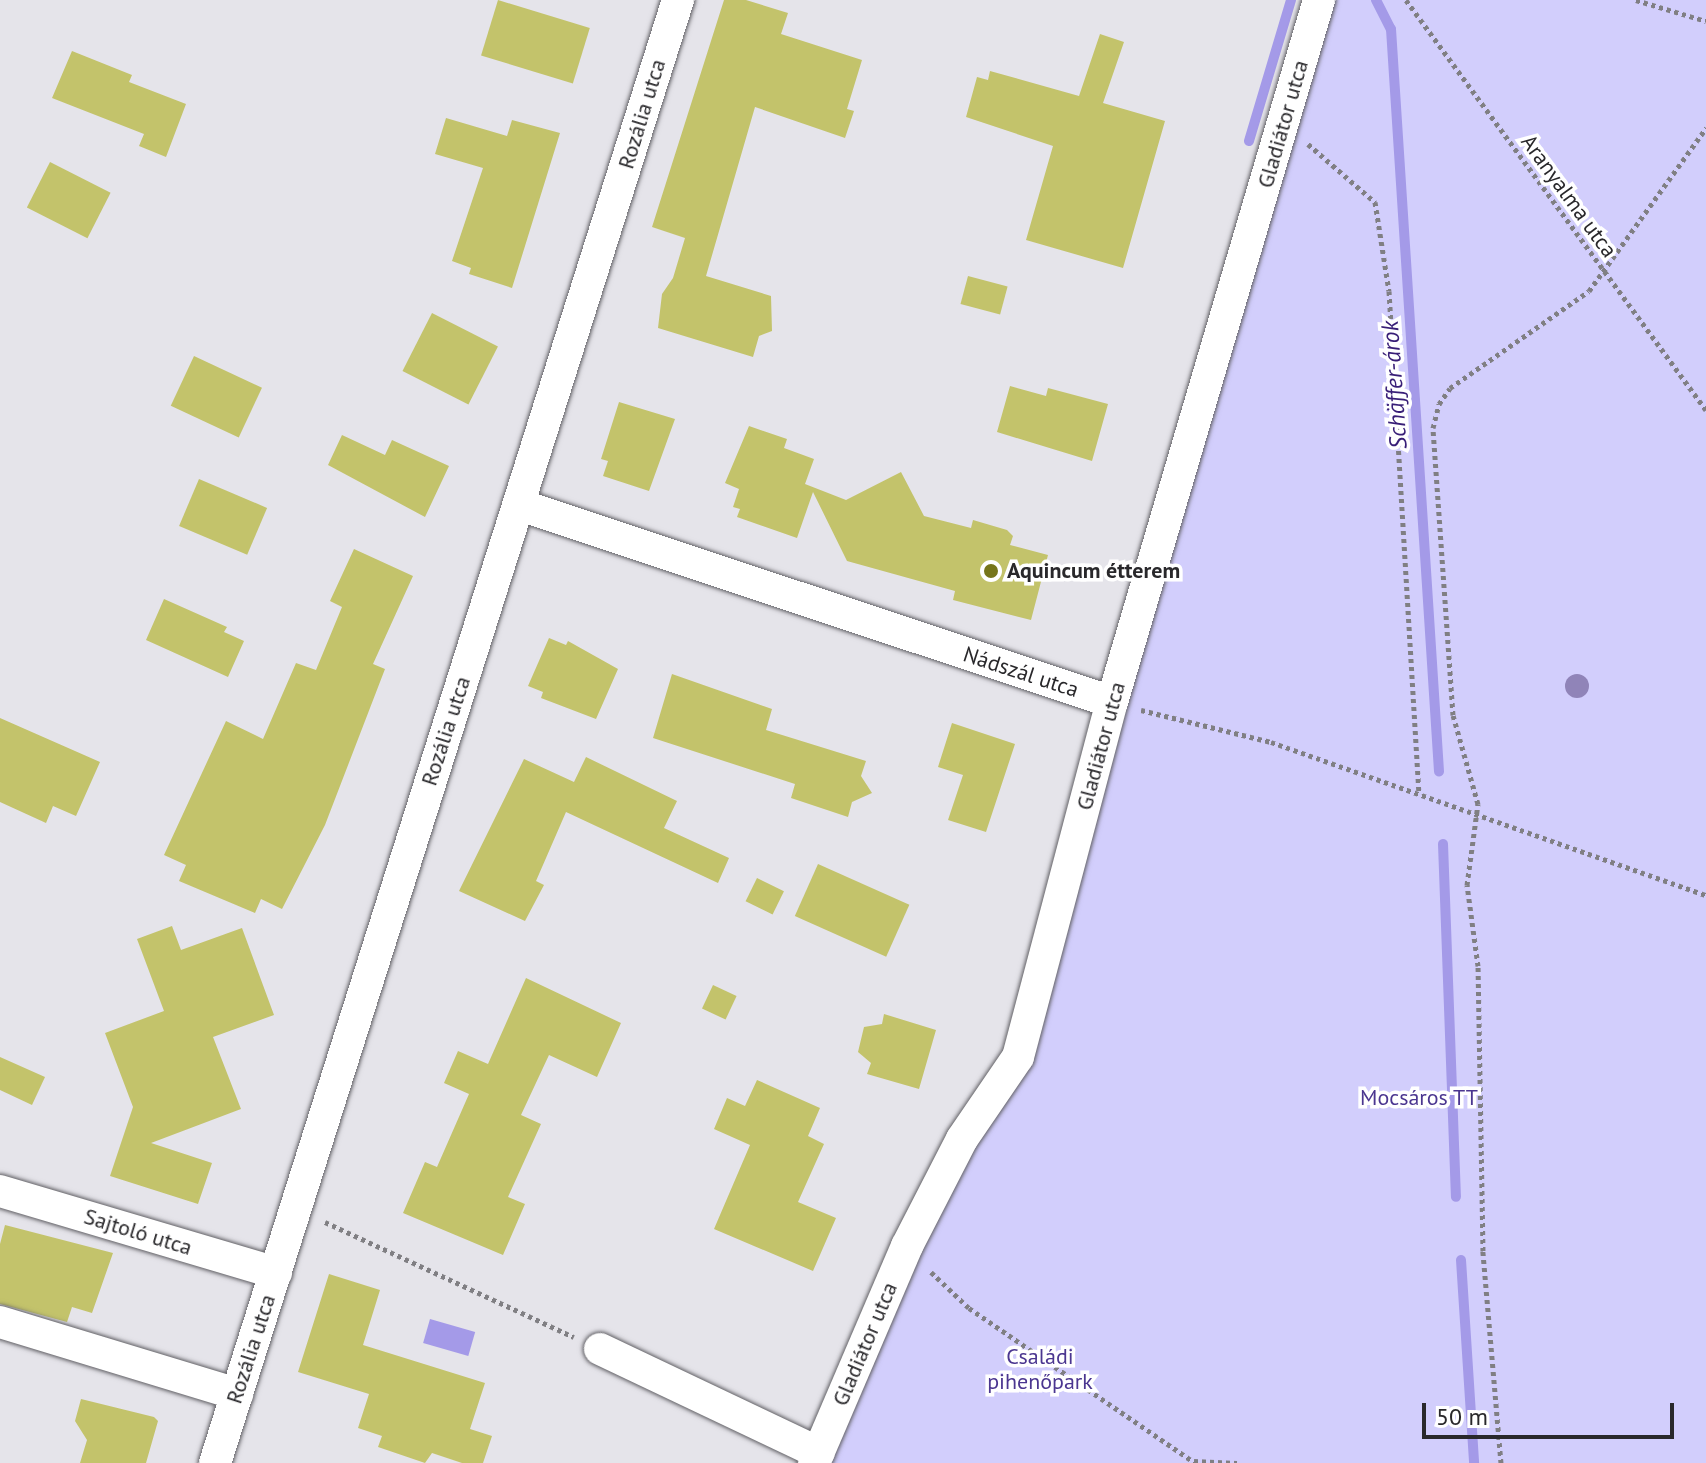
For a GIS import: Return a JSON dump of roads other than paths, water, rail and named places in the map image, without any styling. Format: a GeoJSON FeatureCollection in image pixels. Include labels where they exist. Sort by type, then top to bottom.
{"type":"FeatureCollection","features":[{"type":"Feature","properties":{"kind":"street","name":"Rozália utca"},"geometry":{"type":"LineString","coordinates":[[215,1463],[678,0]]}},
{"type":"Feature","properties":{"kind":"street","name":"Gladiátor utca"},"geometry":{"type":"LineString","coordinates":[[817,1458],[907,1246],[962,1139],[1018,1057],[1112,702],[1319,0]]}},
{"type":"Feature","properties":{"kind":"street","name":"Nádszál utca"},"geometry":{"type":"LineString","coordinates":[[520,505],[1112,702]]}},
{"type":"Feature","properties":{"kind":"street","name":"Sajtoló utca"},"geometry":{"type":"LineString","coordinates":[[0,1191],[276,1273]]}},
{"type":"Feature","properties":{"kind":"street"},"geometry":{"type":"LineString","coordinates":[[0,1322],[237,1394]]}},
{"type":"Feature","properties":{"kind":"street"},"geometry":{"type":"LineString","coordinates":[[600,1349],[817,1458]]}},
{"type":"Feature","properties":{"kind":"waterway"},"geometry":{"type":"LineString","coordinates":[[1249,141],[1291,0]]}},
{"type":"Feature","properties":{"kind":"waterway","name":"Schäffer-árok"},"geometry":{"type":"LineString","coordinates":[[1376,0],[1391,29],[1439,771]]}},
{"type":"Feature","properties":{"kind":"waterway","name":"Schäffer-árok"},"geometry":{"type":"LineString","coordinates":[[1443,844],[1456,1197]]}},
{"type":"Feature","properties":{"kind":"waterway","name":"Schäffer-árok"},"geometry":{"type":"LineString","coordinates":[[1461,1260],[1474,1463]]}},
{"type":"Feature","properties":{"kind":"place","name":"Aquincum étterem"},"geometry":{"type":"Point","coordinates":[991,571]}},
{"type":"Feature","properties":{"kind":"park label","name":"Mocsáros TT"},"geometry":{"type":"Point","coordinates":[1419,1098]}},
{"type":"Feature","properties":{"kind":"park label","name":"Családi pihenőpark"},"geometry":{"type":"Point","coordinates":[1040,1368]}}]}
